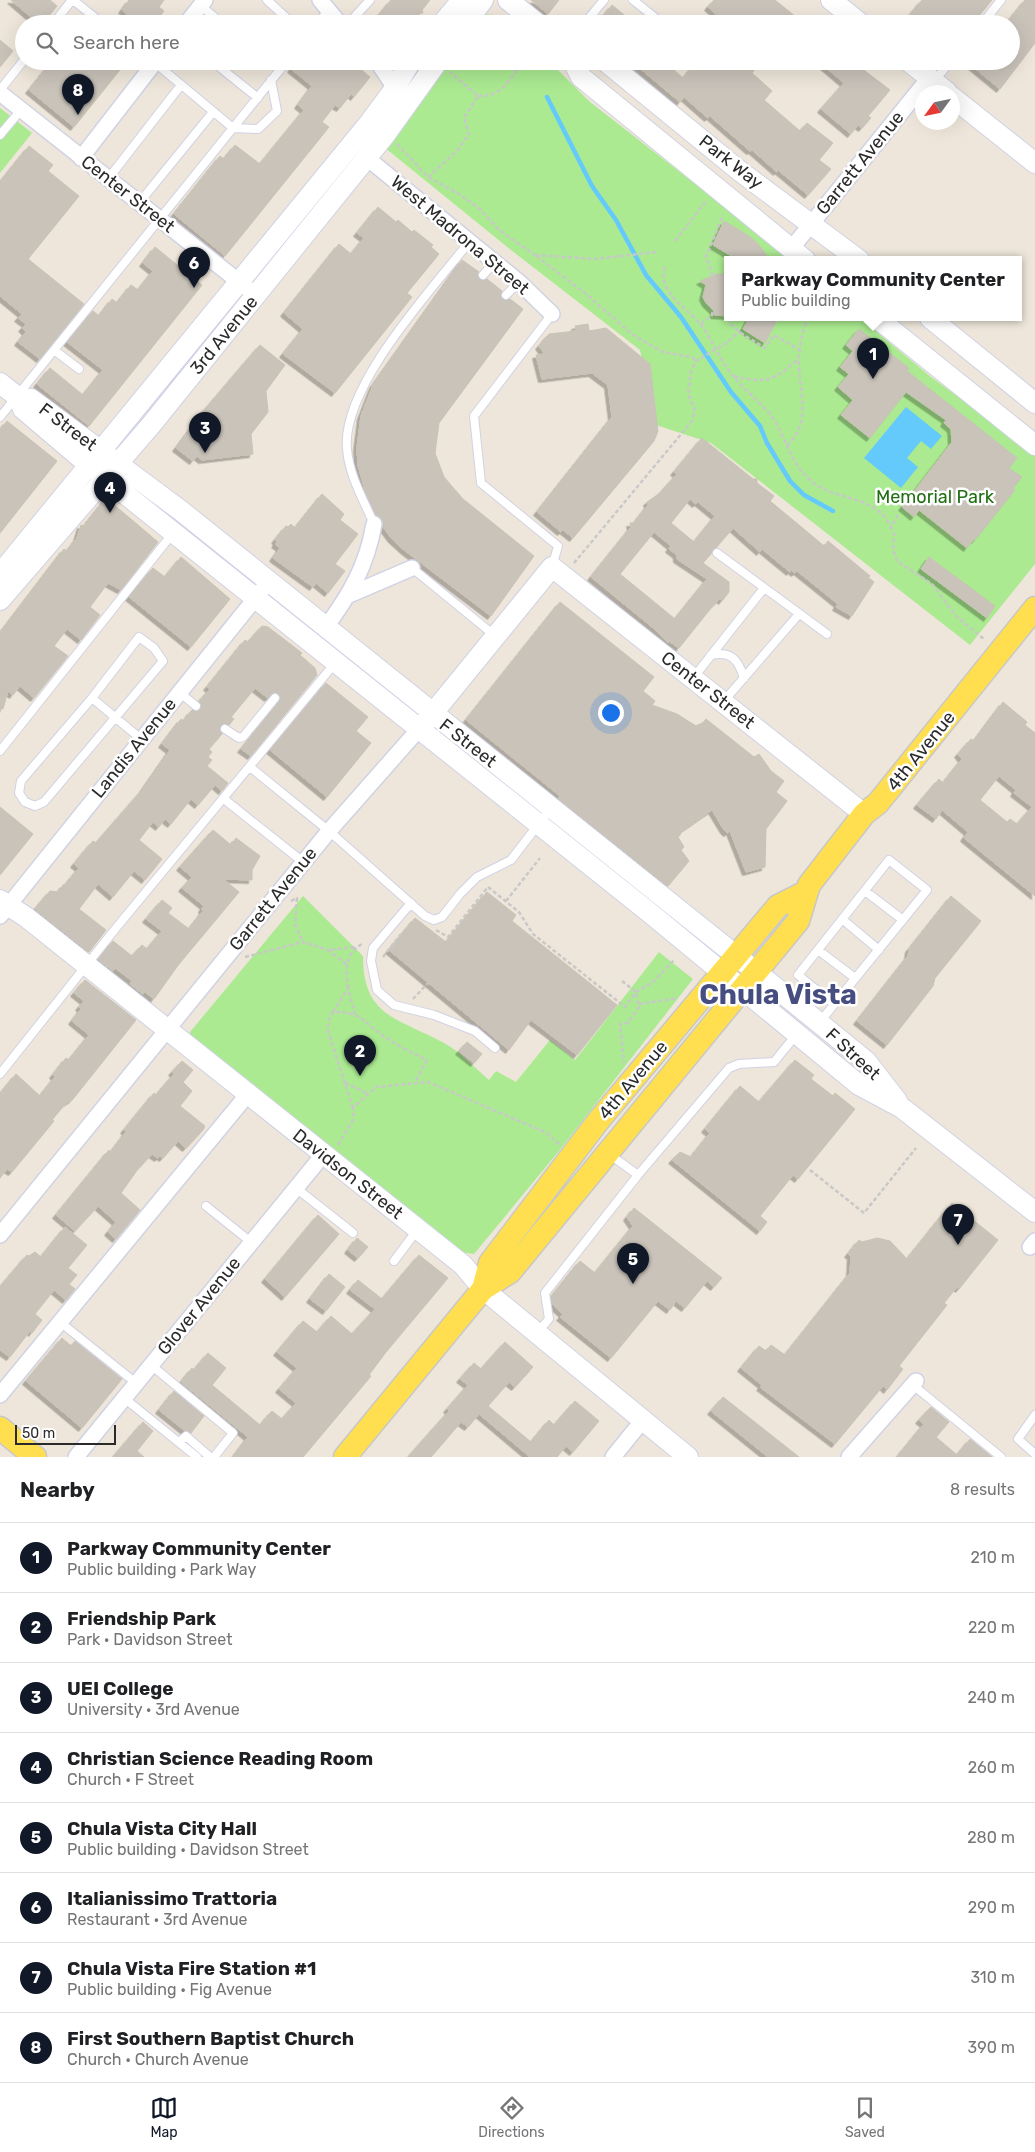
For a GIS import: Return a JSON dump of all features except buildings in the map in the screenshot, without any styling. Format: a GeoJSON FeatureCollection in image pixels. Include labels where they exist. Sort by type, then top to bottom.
{"type":"FeatureCollection","features":[{"type":"Feature","properties":{"kind":"main road"},"geometry":{"type":"LineString","coordinates":[[450,15],[462,0]]}},
{"type":"Feature","properties":{"kind":"main road"},"geometry":{"type":"LineString","coordinates":[[471,15],[482,0]]}},
{"type":"Feature","properties":{"kind":"main road"},"geometry":{"type":"LineString","coordinates":[[508,0],[527,15]]}},
{"type":"Feature","properties":{"kind":"main road"},"geometry":{"type":"LineString","coordinates":[[832,0],[850,15]]}},
{"type":"Feature","properties":{"kind":"main road","name":"3rd Avenue"},"geometry":{"type":"LineString","coordinates":[[0,600],[239,281],[393,91],[400,70]]}},
{"type":"Feature","properties":{"kind":"main road","name":"3rd Avenue"},"geometry":{"type":"LineString","coordinates":[[0,574],[103,465],[151,426],[367,158],[432,70]]}},
{"type":"Feature","properties":{"kind":"main road","name":"Park Way"},"geometry":{"type":"LineString","coordinates":[[577,70],[580,77],[798,255]]}},
{"type":"Feature","properties":{"kind":"main road","name":"Park Way"},"geometry":{"type":"LineString","coordinates":[[616,70],[691,131],[854,256]]}},
{"type":"Feature","properties":{"kind":"main road"},"geometry":{"type":"LineString","coordinates":[[919,70],[937,84]]}},
{"type":"Feature","properties":{"kind":"main road"},"geometry":{"type":"LineString","coordinates":[[960,103],[1035,163]]}},
{"type":"Feature","properties":{"kind":"main road"},"geometry":{"type":"LineString","coordinates":[[367,124],[364,150],[367,158]]}},
{"type":"Feature","properties":{"kind":"main road"},"geometry":{"type":"LineString","coordinates":[[674,153],[691,131]]}},
{"type":"Feature","properties":{"kind":"main road"},"geometry":{"type":"LineString","coordinates":[[881,321],[1035,446]]}},
{"type":"Feature","properties":{"kind":"main road"},"geometry":{"type":"LineString","coordinates":[[934,321],[1035,403]]}},
{"type":"Feature","properties":{"kind":"main road"},"geometry":{"type":"LineString","coordinates":[[952,378],[972,353]]}},
{"type":"Feature","properties":{"kind":"main road","name":"F Street"},"geometry":{"type":"LineString","coordinates":[[0,383],[18,397],[23,409],[103,465],[180,510],[325,628],[539,824],[730,964]]}},
{"type":"Feature","properties":{"kind":"main road","name":"F Street"},"geometry":{"type":"LineString","coordinates":[[103,465],[173,533],[336,662],[551,808],[750,980],[819,1022],[866,1061],[902,1108]]}},
{"type":"Feature","properties":{"kind":"main road","name":"Garrett Avenue"},"geometry":{"type":"LineString","coordinates":[[426,722],[496,636],[558,572]]}},
{"type":"Feature","properties":{"kind":"main road","name":"Center Street"},"geometry":{"type":"LineString","coordinates":[[558,572],[864,814]]}},
{"type":"Feature","properties":{"kind":"main road","name":"4th Avenue"},"geometry":{"type":"LineString","coordinates":[[345,1457],[483,1289],[510,1272],[798,921],[806,892],[820,869],[864,814],[878,803],[1035,608]]}},
{"type":"Feature","properties":{"kind":"main road","name":"4th Avenue"},"geometry":{"type":"LineString","coordinates":[[483,1289],[490,1263],[600,1120],[778,906],[806,892]]}},
{"type":"Feature","properties":{"kind":"main road","name":"Davidson Street"},"geometry":{"type":"LineString","coordinates":[[3,907],[26,916],[86,966],[167,1028],[463,1265],[483,1289],[688,1457]]}},
{"type":"Feature","properties":{"kind":"main road","name":"F Street"},"geometry":{"type":"LineString","coordinates":[[750,980],[797,1033],[859,1085],[902,1108],[1035,1212]]}},
{"type":"Feature","properties":{"kind":"main road"},"geometry":{"type":"LineString","coordinates":[[4,1434],[35,1457]]}},
{"type":"Feature","properties":{"kind":"street"},"geometry":{"type":"LineString","coordinates":[[193,15],[203,3]]}},
{"type":"Feature","properties":{"kind":"street"},"geometry":{"type":"LineString","coordinates":[[324,3],[333,15]]}},
{"type":"Feature","properties":{"kind":"street"},"geometry":{"type":"LineString","coordinates":[[81,158],[148,70]]}},
{"type":"Feature","properties":{"kind":"street"},"geometry":{"type":"LineString","coordinates":[[383,70],[391,82],[393,91]]}},
{"type":"Feature","properties":{"kind":"street","name":"Garrett Avenue"},"geometry":{"type":"LineString","coordinates":[[798,255],[811,224],[937,84]]}},
{"type":"Feature","properties":{"kind":"street","name":"Center Street"},"geometry":{"type":"LineString","coordinates":[[0,91],[21,110],[256,296]]}},
{"type":"Feature","properties":{"kind":"street","name":"West Madrona Street"},"geometry":{"type":"LineString","coordinates":[[367,158],[519,282],[552,314]]}},
{"type":"Feature","properties":{"kind":"street"},"geometry":{"type":"LineString","coordinates":[[325,628],[350,595],[370,547],[374,524]]}},
{"type":"Feature","properties":{"kind":"street"},"geometry":{"type":"LineString","coordinates":[[350,595],[412,568]]}},
{"type":"Feature","properties":{"kind":"street","name":"Landis Avenue"},"geometry":{"type":"LineString","coordinates":[[3,907],[268,582]]}},
{"type":"Feature","properties":{"kind":"street","name":"Garrett Avenue"},"geometry":{"type":"LineString","coordinates":[[0,1236],[303,862],[426,722]]}},
{"type":"Feature","properties":{"kind":"street"},"geometry":{"type":"LineString","coordinates":[[0,1395],[248,1094]]}},
{"type":"Feature","properties":{"kind":"street","name":"Glover Avenue"},"geometry":{"type":"LineString","coordinates":[[76,1457],[251,1242],[296,1188],[326,1156]]}},
{"type":"Feature","properties":{"kind":"street"},"geometry":{"type":"LineString","coordinates":[[850,1457],[915,1383]]}},
{"type":"Feature","properties":{"kind":"street"},"geometry":{"type":"LineString","coordinates":[[612,1457],[642,1420]]}},
{"type":"Feature","properties":{"kind":"lane"},"geometry":{"type":"LineString","coordinates":[[60,15],[72,0],[91,15]]}},
{"type":"Feature","properties":{"kind":"lane"},"geometry":{"type":"LineString","coordinates":[[267,0],[283,15]]}},
{"type":"Feature","properties":{"kind":"lane"},"geometry":{"type":"LineString","coordinates":[[356,15],[370,0]]}},
{"type":"Feature","properties":{"kind":"lane"},"geometry":{"type":"LineString","coordinates":[[633,0],[652,15]]}},
{"type":"Feature","properties":{"kind":"lane"},"geometry":{"type":"LineString","coordinates":[[989,15],[1001,0]]}},
{"type":"Feature","properties":{"kind":"lane"},"geometry":{"type":"LineString","coordinates":[[591,15],[602,1]]}},
{"type":"Feature","properties":{"kind":"lane"},"geometry":{"type":"LineString","coordinates":[[203,3],[214,15]]}},
{"type":"Feature","properties":{"kind":"lane"},"geometry":{"type":"LineString","coordinates":[[320,15],[324,3]]}},
{"type":"Feature","properties":{"kind":"lane"},"geometry":{"type":"LineString","coordinates":[[0,91],[16,70]]}},
{"type":"Feature","properties":{"kind":"lane"},"geometry":{"type":"LineString","coordinates":[[163,70],[233,128],[258,129],[277,111],[271,80]]}},
{"type":"Feature","properties":{"kind":"lane"},"geometry":{"type":"LineString","coordinates":[[223,70],[258,98]]}},
{"type":"Feature","properties":{"kind":"lane"},"geometry":{"type":"LineString","coordinates":[[0,417],[280,70]]}},
{"type":"Feature","properties":{"kind":"lane"},"geometry":{"type":"LineString","coordinates":[[937,84],[946,70]]}},
{"type":"Feature","properties":{"kind":"lane"},"geometry":{"type":"LineString","coordinates":[[108,179],[181,86]]}},
{"type":"Feature","properties":{"kind":"lane"},"geometry":{"type":"LineString","coordinates":[[0,135],[21,110]]}},
{"type":"Feature","properties":{"kind":"lane"},"geometry":{"type":"LineString","coordinates":[[139,202],[213,112]]}},
{"type":"Feature","properties":{"kind":"lane"},"geometry":{"type":"LineString","coordinates":[[374,524],[351,472],[347,447],[348,427],[354,404],[362,386],[409,317],[470,242]]}},
{"type":"Feature","properties":{"kind":"lane"},"geometry":{"type":"LineString","coordinates":[[483,275],[495,262]]}},
{"type":"Feature","properties":{"kind":"lane"},"geometry":{"type":"LineString","coordinates":[[506,295],[519,282]]}},
{"type":"Feature","properties":{"kind":"lane"},"geometry":{"type":"LineString","coordinates":[[552,314],[474,416],[481,483],[558,546],[558,572]]}},
{"type":"Feature","properties":{"kind":"lane"},"geometry":{"type":"LineString","coordinates":[[54,350],[79,369]]}},
{"type":"Feature","properties":{"kind":"lane"},"geometry":{"type":"LineString","coordinates":[[0,751],[173,533]]}},
{"type":"Feature","properties":{"kind":"lane"},"geometry":{"type":"LineString","coordinates":[[717,553],[827,634]]}},
{"type":"Feature","properties":{"kind":"lane"},"geometry":{"type":"LineString","coordinates":[[412,568],[496,636]]}},
{"type":"Feature","properties":{"kind":"lane"},"geometry":{"type":"LineString","coordinates":[[692,678],[764,588]]}},
{"type":"Feature","properties":{"kind":"lane"},"geometry":{"type":"LineString","coordinates":[[723,702],[799,614]]}},
{"type":"Feature","properties":{"kind":"lane"},"geometry":{"type":"LineString","coordinates":[[140,637],[154,648],[162,661],[116,718],[44,802],[35,806],[25,802],[19,793],[21,781],[92,698],[140,637]]}},
{"type":"Feature","properties":{"kind":"lane"},"geometry":{"type":"LineString","coordinates":[[711,655],[723,653],[731,656],[740,667],[744,678]]}},
{"type":"Feature","properties":{"kind":"lane"},"geometry":{"type":"LineString","coordinates":[[0,1074],[86,966],[336,662]]}},
{"type":"Feature","properties":{"kind":"lane"},"geometry":{"type":"LineString","coordinates":[[179,692],[196,706]]}},
{"type":"Feature","properties":{"kind":"lane"},"geometry":{"type":"LineString","coordinates":[[92,698],[141,739]]}},
{"type":"Feature","properties":{"kind":"lane"},"geometry":{"type":"LineString","coordinates":[[225,729],[239,738],[243,737],[275,698]]}},
{"type":"Feature","properties":{"kind":"lane"},"geometry":{"type":"LineString","coordinates":[[250,766],[432,919],[442,917],[460,894],[477,877],[511,860],[551,808]]}},
{"type":"Feature","properties":{"kind":"lane"},"geometry":{"type":"LineString","coordinates":[[224,798],[303,862]]}},
{"type":"Feature","properties":{"kind":"lane"},"geometry":{"type":"LineString","coordinates":[[819,1022],[880,950],[927,890],[889,860],[798,975],[834,1004]]}},
{"type":"Feature","properties":{"kind":"lane"},"geometry":{"type":"LineString","coordinates":[[865,891],[903,920]]}},
{"type":"Feature","properties":{"kind":"lane"},"geometry":{"type":"LineString","coordinates":[[411,903],[373,948],[371,961],[377,990],[394,1005],[434,1015],[475,1031],[495,1048]]}},
{"type":"Feature","properties":{"kind":"lane"},"geometry":{"type":"LineString","coordinates":[[842,919],[880,950]]}},
{"type":"Feature","properties":{"kind":"lane"},"geometry":{"type":"LineString","coordinates":[[818,950],[855,978]]}},
{"type":"Feature","properties":{"kind":"lane"},"geometry":{"type":"LineString","coordinates":[[537,1333],[549,1319],[545,1293],[638,1175],[729,1068],[739,1064],[774,1062],[797,1033]]}},
{"type":"Feature","properties":{"kind":"lane"},"geometry":{"type":"LineString","coordinates":[[607,1153],[638,1175]]}},
{"type":"Feature","properties":{"kind":"lane"},"geometry":{"type":"LineString","coordinates":[[296,1188],[353,1233]]}},
{"type":"Feature","properties":{"kind":"lane"},"geometry":{"type":"LineString","coordinates":[[206,1206],[251,1242]]}},
{"type":"Feature","properties":{"kind":"lane"},"geometry":{"type":"LineString","coordinates":[[394,1261],[418,1229]]}},
{"type":"Feature","properties":{"kind":"lane"},"geometry":{"type":"LineString","coordinates":[[60,1322],[136,1383]]}},
{"type":"Feature","properties":{"kind":"lane"},"geometry":{"type":"LineString","coordinates":[[151,1365],[233,1432],[214,1457]]}},
{"type":"Feature","properties":{"kind":"lane"},"geometry":{"type":"LineString","coordinates":[[915,1383],[1001,1457]]}},
{"type":"Feature","properties":{"kind":"lane"},"geometry":{"type":"LineString","coordinates":[[124,1398],[198,1457]]}},
{"type":"Feature","properties":{"kind":"lane"},"geometry":{"type":"LineString","coordinates":[[1035,1415],[1018,1439],[1035,1454]]}},
{"type":"Feature","properties":{"kind":"lane"},"geometry":{"type":"LineString","coordinates":[[179,1442],[186,1436],[210,1457]]}},
{"type":"Feature","properties":{"kind":"path"},"geometry":{"type":"LineString","coordinates":[[448,70],[478,96],[495,94],[507,86],[516,70]]}},
{"type":"Feature","properties":{"kind":"path"},"geometry":{"type":"LineString","coordinates":[[428,176],[457,151],[469,134],[464,118],[478,96]]}},
{"type":"Feature","properties":{"kind":"path"},"geometry":{"type":"LineString","coordinates":[[385,135],[428,176],[480,209],[499,230],[586,294],[633,335],[663,352],[692,357],[696,361]]}},
{"type":"Feature","properties":{"kind":"path"},"geometry":{"type":"LineString","coordinates":[[675,241],[716,188]]}},
{"type":"Feature","properties":{"kind":"path"},"geometry":{"type":"LineString","coordinates":[[713,276],[706,258],[722,218]]}},
{"type":"Feature","properties":{"kind":"path"},"geometry":{"type":"LineString","coordinates":[[535,255],[578,259],[615,257],[639,252],[656,252]]}},
{"type":"Feature","properties":{"kind":"path"},"geometry":{"type":"LineString","coordinates":[[665,267],[663,279],[667,289],[701,324],[732,376],[769,413],[799,468],[811,481],[827,491],[867,502],[883,514],[894,534],[892,550],[897,561],[932,584],[962,622],[1000,652]]}},
{"type":"Feature","properties":{"kind":"path"},"geometry":{"type":"LineString","coordinates":[[701,324],[712,315],[713,309]]}},
{"type":"Feature","properties":{"kind":"path"},"geometry":{"type":"LineString","coordinates":[[730,321],[765,348],[774,335],[800,350]]}},
{"type":"Feature","properties":{"kind":"path"},"geometry":{"type":"LineString","coordinates":[[787,446],[794,440],[803,415],[798,359],[807,321]]}},
{"type":"Feature","properties":{"kind":"path"},"geometry":{"type":"LineString","coordinates":[[558,572],[692,421],[695,410],[688,393],[691,372],[696,361],[717,349],[740,330]]}},
{"type":"Feature","properties":{"kind":"path"},"geometry":{"type":"LineString","coordinates":[[732,376],[764,381],[777,376],[798,359]]}},
{"type":"Feature","properties":{"kind":"path"},"geometry":{"type":"LineString","coordinates":[[891,527],[898,515]]}},
{"type":"Feature","properties":{"kind":"path"},"geometry":{"type":"LineString","coordinates":[[506,902],[540,858]]}},
{"type":"Feature","properties":{"kind":"path"},"geometry":{"type":"LineString","coordinates":[[433,928],[448,937],[488,887],[519,912],[533,934],[625,1007],[636,992],[653,982],[675,959]]}},
{"type":"Feature","properties":{"kind":"path"},"geometry":{"type":"LineString","coordinates":[[288,902],[297,898],[295,924],[303,942]]}},
{"type":"Feature","properties":{"kind":"path"},"geometry":{"type":"LineString","coordinates":[[382,964],[383,956],[404,929]]}},
{"type":"Feature","properties":{"kind":"path"},"geometry":{"type":"LineString","coordinates":[[242,958],[303,942],[328,950],[346,964]]}},
{"type":"Feature","properties":{"kind":"path"},"geometry":{"type":"LineString","coordinates":[[328,950],[356,947],[364,943],[373,948]]}},
{"type":"Feature","properties":{"kind":"path"},"geometry":{"type":"LineString","coordinates":[[355,1014],[348,988],[346,964],[356,947]]}},
{"type":"Feature","properties":{"kind":"path"},"geometry":{"type":"LineString","coordinates":[[622,981],[636,992],[639,1008],[628,1022],[620,1024],[625,1069]]}},
{"type":"Feature","properties":{"kind":"path"},"geometry":{"type":"LineString","coordinates":[[409,1001],[428,983]]}},
{"type":"Feature","properties":{"kind":"path"},"geometry":{"type":"LineString","coordinates":[[326,1156],[346,1134],[353,1120],[353,1108],[328,1031],[329,1019],[348,988]]}},
{"type":"Feature","properties":{"kind":"path"},"geometry":{"type":"LineString","coordinates":[[638,1004],[682,998]]}},
{"type":"Feature","properties":{"kind":"path"},"geometry":{"type":"LineString","coordinates":[[333,1012],[360,1015],[385,1037],[427,1060],[415,1082]]}},
{"type":"Feature","properties":{"kind":"path"},"geometry":{"type":"LineString","coordinates":[[353,1108],[367,1093],[376,1087],[428,1082],[548,1133],[562,1147]]}},
{"type":"Feature","properties":{"kind":"path"},"geometry":{"type":"LineString","coordinates":[[345,1083],[367,1093]]}},
{"type":"Feature","properties":{"kind":"path"},"geometry":{"type":"LineString","coordinates":[[810,1170],[864,1212],[916,1148]]}},
{"type":"Feature","properties":{"kind":"green space","name":"Memorial Park"},"geometry":{"type":"Polygon","coordinates":[[[439,70],[558,70],[590,102],[786,256],[724,256],[724,321],[864,321],[931,377],[1035,453],[1035,564],[970,645],[711,443],[656,425],[640,350],[511,250],[384,147],[439,70]]]}},
{"type":"Feature","properties":{"kind":"green space"},"geometry":{"type":"Polygon","coordinates":[[[0,108],[32,133],[0,173],[0,108]]]}},
{"type":"Feature","properties":{"kind":"green space"},"geometry":{"type":"Polygon","coordinates":[[[303,896],[363,956],[369,992],[377,1004],[399,1021],[462,1055],[489,1080],[496,1071],[516,1082],[550,1040],[575,1060],[659,952],[693,979],[559,1151],[474,1254],[455,1251],[191,1039],[190,1032],[303,896]]]}},
{"type":"Feature","properties":{"kind":"water"},"geometry":{"type":"Polygon","coordinates":[[[906,407],[942,436],[931,449],[921,441],[907,458],[918,467],[901,488],[864,458],[906,407]]]}},
{"type":"Feature","properties":{"kind":"waterway"},"geometry":{"type":"LineString","coordinates":[[547,97],[592,186],[616,220],[646,275],[681,317],[731,392],[760,426],[767,443],[790,481],[804,495],[833,511]]}},
{"type":"Feature","properties":{"kind":"place","name":"First Southern Baptist Church"},"geometry":{"type":"Point","coordinates":[78,115]}},
{"type":"Feature","properties":{"kind":"place","name":"Italianissimo Trattoria"},"geometry":{"type":"Point","coordinates":[194,288]}},
{"type":"Feature","properties":{"kind":"place","name":"Parkway Community Center"},"geometry":{"type":"Point","coordinates":[873,379]}},
{"type":"Feature","properties":{"kind":"place","name":"UEI College"},"geometry":{"type":"Point","coordinates":[205,453]}},
{"type":"Feature","properties":{"kind":"place","name":"Christian Science Reading Room"},"geometry":{"type":"Point","coordinates":[110,513]}},
{"type":"Feature","properties":{"kind":"place","name":"Friendship Park"},"geometry":{"type":"Point","coordinates":[360,1076]}},
{"type":"Feature","properties":{"kind":"place","name":"Chula Vista Fire Station #1"},"geometry":{"type":"Point","coordinates":[958,1245]}},
{"type":"Feature","properties":{"kind":"place","name":"Chula Vista City Hall"},"geometry":{"type":"Point","coordinates":[633,1284]}},
{"type":"Feature","properties":{"kind":"district","name":"Chula Vista"},"geometry":{"type":"Point","coordinates":[778,994]}}]}
